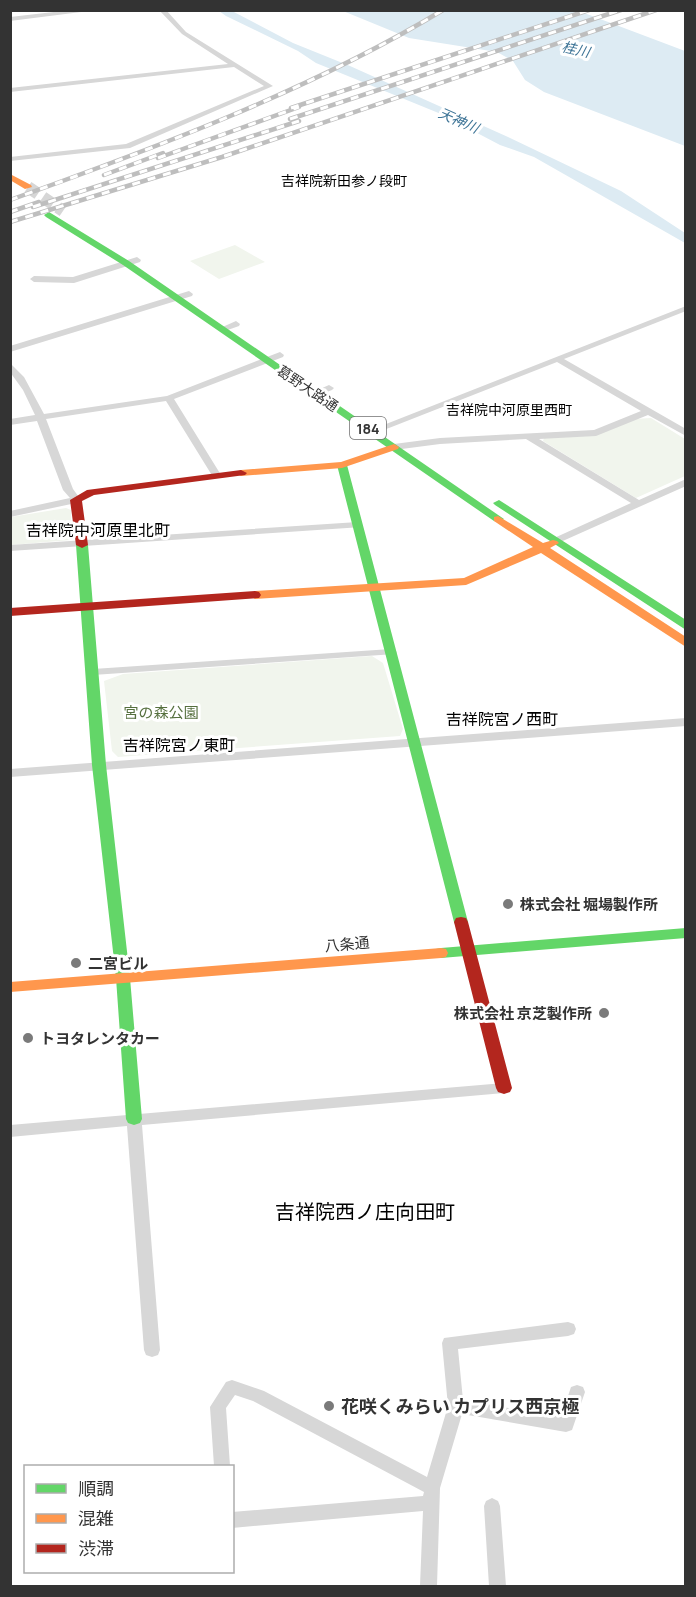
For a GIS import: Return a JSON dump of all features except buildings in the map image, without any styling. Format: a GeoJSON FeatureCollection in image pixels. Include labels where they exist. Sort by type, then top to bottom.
{"type":"FeatureCollection","features":[{"type":"Feature","properties":{"kind":"street"},"geometry":{"type":"LineString","coordinates":[[10,19],[94,10]]}},
{"type":"Feature","properties":{"kind":"street"},"geometry":{"type":"LineString","coordinates":[[10,159],[128,146],[269,86],[184,33],[162,10]]}},
{"type":"Feature","properties":{"kind":"street"},"geometry":{"type":"LineString","coordinates":[[10,90],[236,65]]}},
{"type":"Feature","properties":{"kind":"street"},"geometry":{"type":"LineString","coordinates":[[10,176],[18,189]]}},
{"type":"Feature","properties":{"kind":"street","name":"葛野大路通"},"geometry":{"type":"LineString","coordinates":[[56,213],[132,261],[182,296],[222,329],[274,357]]}},
{"type":"Feature","properties":{"kind":"street"},"geometry":{"type":"LineString","coordinates":[[34,279],[74,280],[132,261]]}},
{"type":"Feature","properties":{"kind":"street"},"geometry":{"type":"LineString","coordinates":[[10,349],[182,296]]}},
{"type":"Feature","properties":{"kind":"street","name":"葛野大路通"},"geometry":{"type":"LineString","coordinates":[[182,296],[236,324],[274,357],[323,391],[394,447],[556,541],[686,626]]}},
{"type":"Feature","properties":{"kind":"street"},"geometry":{"type":"LineString","coordinates":[[386,426],[686,308]]}},
{"type":"Feature","properties":{"kind":"street"},"geometry":{"type":"LineString","coordinates":[[222,329],[236,324]]}},
{"type":"Feature","properties":{"kind":"street"},"geometry":{"type":"LineString","coordinates":[[10,422],[169,398],[274,357]]}},
{"type":"Feature","properties":{"kind":"street"},"geometry":{"type":"LineString","coordinates":[[558,359],[686,433]]}},
{"type":"Feature","properties":{"kind":"street"},"geometry":{"type":"LineString","coordinates":[[10,366],[19,374],[40,418],[68,490],[76,500],[82,543],[99,765],[123,978],[152,1350]]}},
{"type":"Feature","properties":{"kind":"street","name":"葛野大路通"},"geometry":{"type":"LineString","coordinates":[[323,391],[386,426],[541,548],[686,644]]}},
{"type":"Feature","properties":{"kind":"street"},"geometry":{"type":"LineString","coordinates":[[169,398],[216,475]]}},
{"type":"Feature","properties":{"kind":"street"},"geometry":{"type":"LineString","coordinates":[[10,514],[76,500],[91,492],[216,475],[342,465],[394,447],[411,444],[596,433],[649,411]]}},
{"type":"Feature","properties":{"kind":"street"},"geometry":{"type":"LineString","coordinates":[[529,436],[637,503]]}},
{"type":"Feature","properties":{"kind":"street"},"geometry":{"type":"LineString","coordinates":[[10,1131],[504,1088],[416,742],[342,465]]}},
{"type":"Feature","properties":{"kind":"street"},"geometry":{"type":"LineString","coordinates":[[10,612],[466,581],[686,482]]}},
{"type":"Feature","properties":{"kind":"street"},"geometry":{"type":"LineString","coordinates":[[10,548],[358,525]]}},
{"type":"Feature","properties":{"kind":"street"},"geometry":{"type":"LineString","coordinates":[[620,599],[633,592]]}},
{"type":"Feature","properties":{"kind":"street"},"geometry":{"type":"LineString","coordinates":[[93,672],[391,652]]}},
{"type":"Feature","properties":{"kind":"street"},"geometry":{"type":"LineString","coordinates":[[10,772],[686,722]]}},
{"type":"Feature","properties":{"kind":"street","name":"八条通"},"geometry":{"type":"LineString","coordinates":[[10,987],[686,933]]}},
{"type":"Feature","properties":{"kind":"street"},"geometry":{"type":"LineString","coordinates":[[429,1587],[431,1496],[456,1406],[450,1343],[568,1329]]}},
{"type":"Feature","properties":{"kind":"street"},"geometry":{"type":"LineString","coordinates":[[222,1465],[218,1407],[232,1387],[258,1396],[431,1496]]}},
{"type":"Feature","properties":{"kind":"street"},"geometry":{"type":"LineString","coordinates":[[456,1406],[567,1425],[577,1392]]}},
{"type":"Feature","properties":{"kind":"street"},"geometry":{"type":"LineString","coordinates":[[234,1521],[431,1496]]}},
{"type":"Feature","properties":{"kind":"street"},"geometry":{"type":"LineString","coordinates":[[492,1506],[498,1587]]}},
{"type":"Feature","properties":{"kind":"green space"},"geometry":{"type":"Polygon","coordinates":[[[235,245],[265,262],[219,279],[190,261],[235,245]]]}},
{"type":"Feature","properties":{"kind":"green space"},"geometry":{"type":"Polygon","coordinates":[[[651,418],[685,439],[685,476],[636,498],[543,441],[544,438],[597,435],[634,419],[651,418]]]}},
{"type":"Feature","properties":{"kind":"green space"},"geometry":{"type":"Polygon","coordinates":[[[66,508],[71,510],[71,540],[11,545],[11,517],[66,508]]]}},
{"type":"Feature","properties":{"kind":"green space","name":"宮の森公園"},"geometry":{"type":"Polygon","coordinates":[[[372,656],[383,663],[403,729],[400,736],[118,757],[112,751],[104,681],[123,674],[372,656]]]}},
{"type":"Feature","properties":{"kind":"water","name":"天神川"},"geometry":{"type":"Polygon","coordinates":[[[219,11],[232,11],[293,43],[508,137],[621,191],[685,233],[685,243],[534,157],[500,145],[441,114],[316,63],[298,51],[219,11]]]}},
{"type":"Feature","properties":{"kind":"water","name":"桂川"},"geometry":{"type":"Polygon","coordinates":[[[343,11],[579,11],[685,51],[685,146],[544,92],[525,80],[513,61],[497,52],[409,38],[343,11]]]}},
{"type":"Feature","properties":{"kind":"tunnel"},"geometry":{"type":"LineString","coordinates":[[28,187],[63,211]]}},
{"type":"Feature","properties":{"kind":"railway"},"geometry":{"type":"LineString","coordinates":[[10,200],[120,160],[286,92],[392,39],[443,10]]}},
{"type":"Feature","properties":{"kind":"railway"},"geometry":{"type":"LineString","coordinates":[[291,108],[589,10]]}},
{"type":"Feature","properties":{"kind":"railway"},"geometry":{"type":"LineString","coordinates":[[290,119],[621,10]]}},
{"type":"Feature","properties":{"kind":"railway"},"geometry":{"type":"LineString","coordinates":[[10,222],[222,157],[656,10]]}},
{"type":"Feature","properties":{"kind":"railway"},"geometry":{"type":"LineString","coordinates":[[158,158],[299,107]]}},
{"type":"Feature","properties":{"kind":"railway"},"geometry":{"type":"LineString","coordinates":[[33,207],[299,121]]}},
{"type":"Feature","properties":{"kind":"railway"},"geometry":{"type":"LineString","coordinates":[[104,175],[163,153]]}},
{"type":"Feature","properties":{"kind":"railway"},"geometry":{"type":"LineString","coordinates":[[10,212],[39,202]]}},
{"type":"Feature","properties":{"kind":"traffic: fast"},"geometry":{"type":"LineString","coordinates":[[49,215],[126,263],[498,519]]}},
{"type":"Feature","properties":{"kind":"traffic: fast"},"geometry":{"type":"LineString","coordinates":[[342,465],[461,922]]}},
{"type":"Feature","properties":{"kind":"traffic: fast"},"geometry":{"type":"LineString","coordinates":[[499,503],[686,626]]}},
{"type":"Feature","properties":{"kind":"traffic: fast"},"geometry":{"type":"LineString","coordinates":[[82,545],[99,765],[123,978],[134,1119]]}},
{"type":"Feature","properties":{"kind":"traffic: fast"},"geometry":{"type":"LineString","coordinates":[[441,953],[686,933]]}},
{"type":"Feature","properties":{"kind":"traffic: slow"},"geometry":{"type":"LineString","coordinates":[[10,176],[28,187]]}},
{"type":"Feature","properties":{"kind":"traffic: slow"},"geometry":{"type":"LineString","coordinates":[[241,473],[342,465],[394,447]]}},
{"type":"Feature","properties":{"kind":"traffic: slow"},"geometry":{"type":"LineString","coordinates":[[498,519],[686,643]]}},
{"type":"Feature","properties":{"kind":"traffic: slow"},"geometry":{"type":"LineString","coordinates":[[255,595],[466,581],[553,543]]}},
{"type":"Feature","properties":{"kind":"traffic: slow"},"geometry":{"type":"LineString","coordinates":[[10,987],[441,953]]}},
{"type":"Feature","properties":{"kind":"traffic: jam"},"geometry":{"type":"LineString","coordinates":[[82,545],[76,500],[91,492],[241,473]]}},
{"type":"Feature","properties":{"kind":"traffic: jam"},"geometry":{"type":"LineString","coordinates":[[10,612],[255,595]]}},
{"type":"Feature","properties":{"kind":"traffic: jam"},"geometry":{"type":"LineString","coordinates":[[461,922],[504,1088]]}},
{"type":"Feature","properties":{"kind":"place","name":"株式会社 堀場製作所"},"geometry":{"type":"Point","coordinates":[508,904]}},
{"type":"Feature","properties":{"kind":"place","name":"二宮ビル"},"geometry":{"type":"Point","coordinates":[76,963]}},
{"type":"Feature","properties":{"kind":"place","name":"株式会社 京芝製作所"},"geometry":{"type":"Point","coordinates":[604,1013]}},
{"type":"Feature","properties":{"kind":"place","name":"トヨタレンタカー"},"geometry":{"type":"Point","coordinates":[28,1038]}},
{"type":"Feature","properties":{"kind":"place","name":"花咲くみらい カプリス西京極"},"geometry":{"type":"Point","coordinates":[329,1406]}},
{"type":"Feature","properties":{"kind":"district","name":"吉祥院新田参ノ段町"},"geometry":{"type":"Point","coordinates":[344,180]}},
{"type":"Feature","properties":{"kind":"district","name":"吉祥院中河原里西町"},"geometry":{"type":"Point","coordinates":[509,409]}},
{"type":"Feature","properties":{"kind":"district","name":"吉祥院中河原里北町"},"geometry":{"type":"Point","coordinates":[98,530]}},
{"type":"Feature","properties":{"kind":"district","name":"吉祥院宮ノ西町"},"geometry":{"type":"Point","coordinates":[502,719]}},
{"type":"Feature","properties":{"kind":"district","name":"吉祥院宮ノ東町"},"geometry":{"type":"Point","coordinates":[179,745]}},
{"type":"Feature","properties":{"kind":"district","name":"吉祥院西ノ庄向田町"},"geometry":{"type":"Point","coordinates":[365,1211]}}]}
